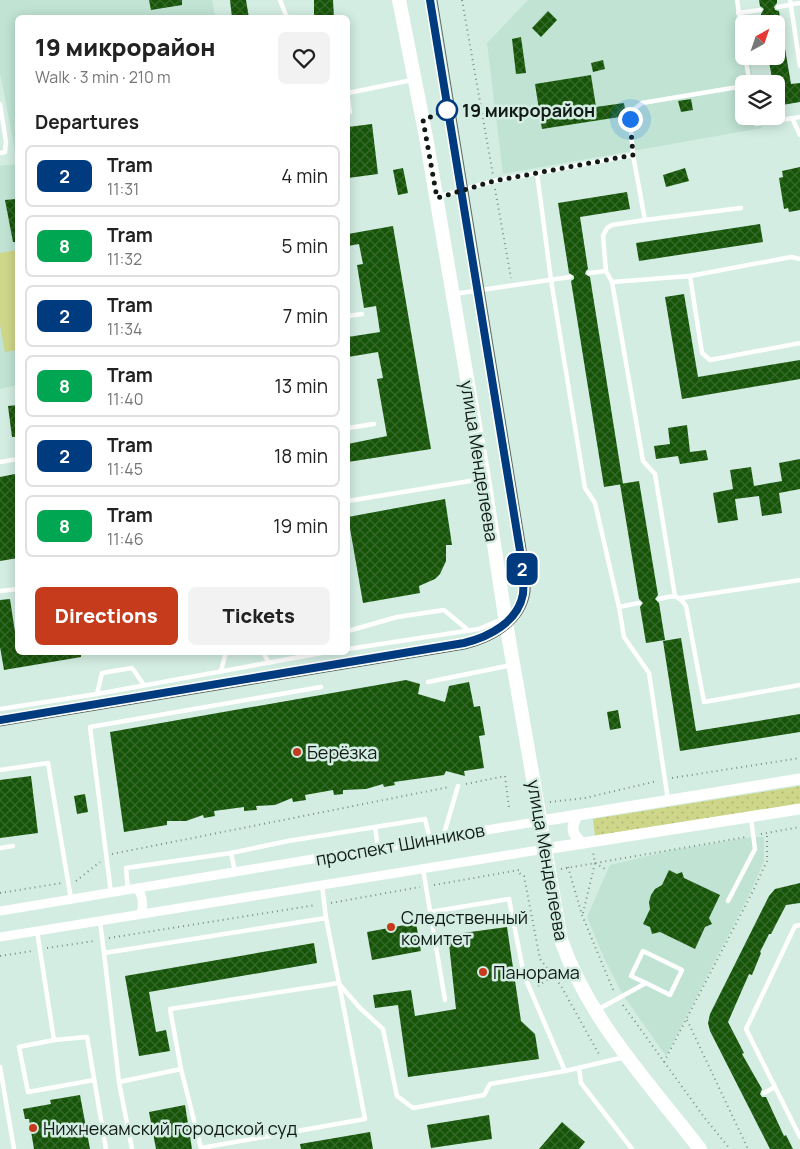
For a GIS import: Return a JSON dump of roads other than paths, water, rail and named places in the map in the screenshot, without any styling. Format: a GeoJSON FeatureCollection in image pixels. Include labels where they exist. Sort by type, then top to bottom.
{"type":"FeatureCollection","features":[{"type":"Feature","properties":{"kind":"main road","name":"улица Менделеева"},"geometry":{"type":"LineString","coordinates":[[399,0],[416,79],[437,198],[484,478],[505,617],[561,940],[577,979],[626,1057],[700,1149]]}},
{"type":"Feature","properties":{"kind":"street","name":"проспект Шинников"},"geometry":{"type":"LineString","coordinates":[[0,911],[541,820],[800,779]]}},
{"type":"Feature","properties":{"kind":"street","name":"проспект Шинников"},"geometry":{"type":"LineString","coordinates":[[0,937],[800,808]]}},
{"type":"Feature","properties":{"kind":"street"},"geometry":{"type":"LineString","coordinates":[[577,815],[572,825],[574,836],[582,843]]}},
{"type":"Feature","properties":{"kind":"street"},"geometry":{"type":"LineString","coordinates":[[133,889],[142,894],[143,907],[141,914]]}},
{"type":"Feature","properties":{"kind":"lane"},"geometry":{"type":"LineString","coordinates":[[280,0],[286,15]]}},
{"type":"Feature","properties":{"kind":"lane"},"geometry":{"type":"LineString","coordinates":[[737,0],[738,13],[760,10]]}},
{"type":"Feature","properties":{"kind":"lane"},"geometry":{"type":"LineString","coordinates":[[791,2],[800,66]]}},
{"type":"Feature","properties":{"kind":"lane"},"geometry":{"type":"LineString","coordinates":[[778,7],[791,2],[800,3]]}},
{"type":"Feature","properties":{"kind":"lane"},"geometry":{"type":"LineString","coordinates":[[350,93],[416,79]]}},
{"type":"Feature","properties":{"kind":"lane"},"geometry":{"type":"LineString","coordinates":[[645,220],[633,155],[630,119],[633,110],[642,103],[735,88]]}},
{"type":"Feature","properties":{"kind":"lane"},"geometry":{"type":"LineString","coordinates":[[0,104],[6,142],[4,152],[0,153]]}},
{"type":"Feature","properties":{"kind":"lane"},"geometry":{"type":"LineString","coordinates":[[785,119],[800,117]]}},
{"type":"Feature","properties":{"kind":"lane"},"geometry":{"type":"LineString","coordinates":[[792,118],[800,135]]}},
{"type":"Feature","properties":{"kind":"lane"},"geometry":{"type":"LineString","coordinates":[[437,198],[494,181],[633,155]]}},
{"type":"Feature","properties":{"kind":"lane"},"geometry":{"type":"LineString","coordinates":[[537,173],[551,280],[585,488],[595,503],[620,607],[624,637],[649,673],[668,800]]}},
{"type":"Feature","properties":{"kind":"lane"},"geometry":{"type":"LineString","coordinates":[[675,596],[655,474],[643,461],[612,282],[606,270],[603,236],[607,228],[612,225],[742,208]]}},
{"type":"Feature","properties":{"kind":"lane"},"geometry":{"type":"LineString","coordinates":[[612,282],[690,276],[791,257],[800,259]]}},
{"type":"Feature","properties":{"kind":"lane"},"geometry":{"type":"LineString","coordinates":[[589,274],[606,270]]}},
{"type":"Feature","properties":{"kind":"lane"},"geometry":{"type":"LineString","coordinates":[[690,276],[702,352],[710,360],[800,343]]}},
{"type":"Feature","properties":{"kind":"lane"},"geometry":{"type":"LineString","coordinates":[[453,294],[570,277]]}},
{"type":"Feature","properties":{"kind":"lane"},"geometry":{"type":"LineString","coordinates":[[350,316],[362,314]]}},
{"type":"Feature","properties":{"kind":"lane"},"geometry":{"type":"LineString","coordinates":[[350,428],[374,424]]}},
{"type":"Feature","properties":{"kind":"lane"},"geometry":{"type":"LineString","coordinates":[[0,462],[15,460]]}},
{"type":"Feature","properties":{"kind":"lane"},"geometry":{"type":"LineString","coordinates":[[350,501],[484,478]]}},
{"type":"Feature","properties":{"kind":"lane"},"geometry":{"type":"LineString","coordinates":[[659,599],[675,596],[681,598],[800,580]]}},
{"type":"Feature","properties":{"kind":"lane"},"geometry":{"type":"LineString","coordinates":[[0,591],[15,589]]}},
{"type":"Feature","properties":{"kind":"lane"},"geometry":{"type":"LineString","coordinates":[[681,598],[686,606],[704,702],[800,685]]}},
{"type":"Feature","properties":{"kind":"lane"},"geometry":{"type":"LineString","coordinates":[[620,607],[639,603]]}},
{"type":"Feature","properties":{"kind":"lane"},"geometry":{"type":"LineString","coordinates":[[350,630],[397,617],[444,610],[468,630]]}},
{"type":"Feature","properties":{"kind":"lane"},"geometry":{"type":"LineString","coordinates":[[350,649],[488,626],[505,617]]}},
{"type":"Feature","properties":{"kind":"lane"},"geometry":{"type":"LineString","coordinates":[[221,671],[225,655]]}},
{"type":"Feature","properties":{"kind":"lane"},"geometry":{"type":"LineString","coordinates":[[265,655],[269,663]]}},
{"type":"Feature","properties":{"kind":"lane"},"geometry":{"type":"LineString","coordinates":[[0,709],[97,694],[308,655]]}},
{"type":"Feature","properties":{"kind":"lane"},"geometry":{"type":"LineString","coordinates":[[428,682],[514,665]]}},
{"type":"Feature","properties":{"kind":"lane"},"geometry":{"type":"LineString","coordinates":[[97,694],[102,673],[132,668],[144,685]]}},
{"type":"Feature","properties":{"kind":"lane"},"geometry":{"type":"LineString","coordinates":[[111,893],[90,727],[322,687]]}},
{"type":"Feature","properties":{"kind":"lane"},"geometry":{"type":"LineString","coordinates":[[0,770],[48,764],[71,899]]}},
{"type":"Feature","properties":{"kind":"lane"},"geometry":{"type":"LineString","coordinates":[[443,837],[458,786]]}},
{"type":"Feature","properties":{"kind":"lane"},"geometry":{"type":"LineString","coordinates":[[728,901],[755,849],[751,816]]}},
{"type":"Feature","properties":{"kind":"lane"},"geometry":{"type":"LineString","coordinates":[[133,889],[126,868],[231,853],[288,841],[425,819],[430,839]]}},
{"type":"Feature","properties":{"kind":"lane"},"geometry":{"type":"LineString","coordinates":[[375,827],[378,848]]}},
{"type":"Feature","properties":{"kind":"lane"},"geometry":{"type":"LineString","coordinates":[[0,848],[13,846]]}},
{"type":"Feature","properties":{"kind":"lane"},"geometry":{"type":"LineString","coordinates":[[231,853],[234,872]]}},
{"type":"Feature","properties":{"kind":"lane"},"geometry":{"type":"LineString","coordinates":[[423,868],[445,1000]]}},
{"type":"Feature","properties":{"kind":"lane"},"geometry":{"type":"LineString","coordinates":[[322,885],[326,918],[339,983],[365,1119],[201,1148],[181,1070],[170,1009],[339,983]]}},
{"type":"Feature","properties":{"kind":"lane"},"geometry":{"type":"LineString","coordinates":[[430,912],[509,899],[524,975],[565,1071]]}},
{"type":"Feature","properties":{"kind":"lane"},"geometry":{"type":"LineString","coordinates":[[104,953],[326,918]]}},
{"type":"Feature","properties":{"kind":"lane"},"geometry":{"type":"LineString","coordinates":[[100,920],[119,1082],[132,1149]]}},
{"type":"Feature","properties":{"kind":"lane"},"geometry":{"type":"LineString","coordinates":[[800,925],[795,926],[746,1029],[800,1137]]}},
{"type":"Feature","properties":{"kind":"lane"},"geometry":{"type":"LineString","coordinates":[[37,931],[54,1040]]}},
{"type":"Feature","properties":{"kind":"lane"},"geometry":{"type":"LineString","coordinates":[[643,951],[682,970],[670,995],[646,983],[631,976],[643,951]]}},
{"type":"Feature","properties":{"kind":"lane"},"geometry":{"type":"LineString","coordinates":[[339,983],[360,1008],[383,1029],[396,1096],[413,1108],[484,1095],[490,1084],[565,1071],[626,1057]]}},
{"type":"Feature","properties":{"kind":"lane"},"geometry":{"type":"LineString","coordinates":[[596,1010],[646,983]]}},
{"type":"Feature","properties":{"kind":"lane"},"geometry":{"type":"LineString","coordinates":[[94,1080],[28,1092],[19,1047],[54,1040],[88,1037],[106,1149]]}},
{"type":"Feature","properties":{"kind":"lane"},"geometry":{"type":"LineString","coordinates":[[0,1067],[14,1149]]}},
{"type":"Feature","properties":{"kind":"lane"},"geometry":{"type":"LineString","coordinates":[[579,1068],[581,1083],[632,1149]]}},
{"type":"Feature","properties":{"kind":"lane"},"geometry":{"type":"LineString","coordinates":[[119,1082],[181,1070]]}},
{"type":"Feature","properties":{"kind":"lane"},"geometry":{"type":"LineString","coordinates":[[764,1092],[775,1087]]}},
{"type":"Feature","properties":{"kind":"tram line","name":"2"},"geometry":{"type":"LineString","coordinates":[[0,720],[464,643],[482,638],[497,630],[513,615],[521,602],[523,593],[522,563],[430,0]]}},
{"type":"Feature","properties":{"kind":"tram line"},"geometry":{"type":"LineString","coordinates":[[0,726],[465,649],[497,637],[515,623],[522,614],[530,592],[528,561],[437,0]]}},
{"type":"Feature","properties":{"kind":"place","name":"19 микрорайон"},"geometry":{"type":"Point","coordinates":[447,110]}},
{"type":"Feature","properties":{"kind":"place","name":"Берёзка"},"geometry":{"type":"Point","coordinates":[297,752]}},
{"type":"Feature","properties":{"kind":"place","name":"Следственный комитет"},"geometry":{"type":"Point","coordinates":[391,927]}},
{"type":"Feature","properties":{"kind":"place","name":"Панорама"},"geometry":{"type":"Point","coordinates":[483,972]}},
{"type":"Feature","properties":{"kind":"place","name":"Нижнекамский городской суд"},"geometry":{"type":"Point","coordinates":[33,1128]}}]}
